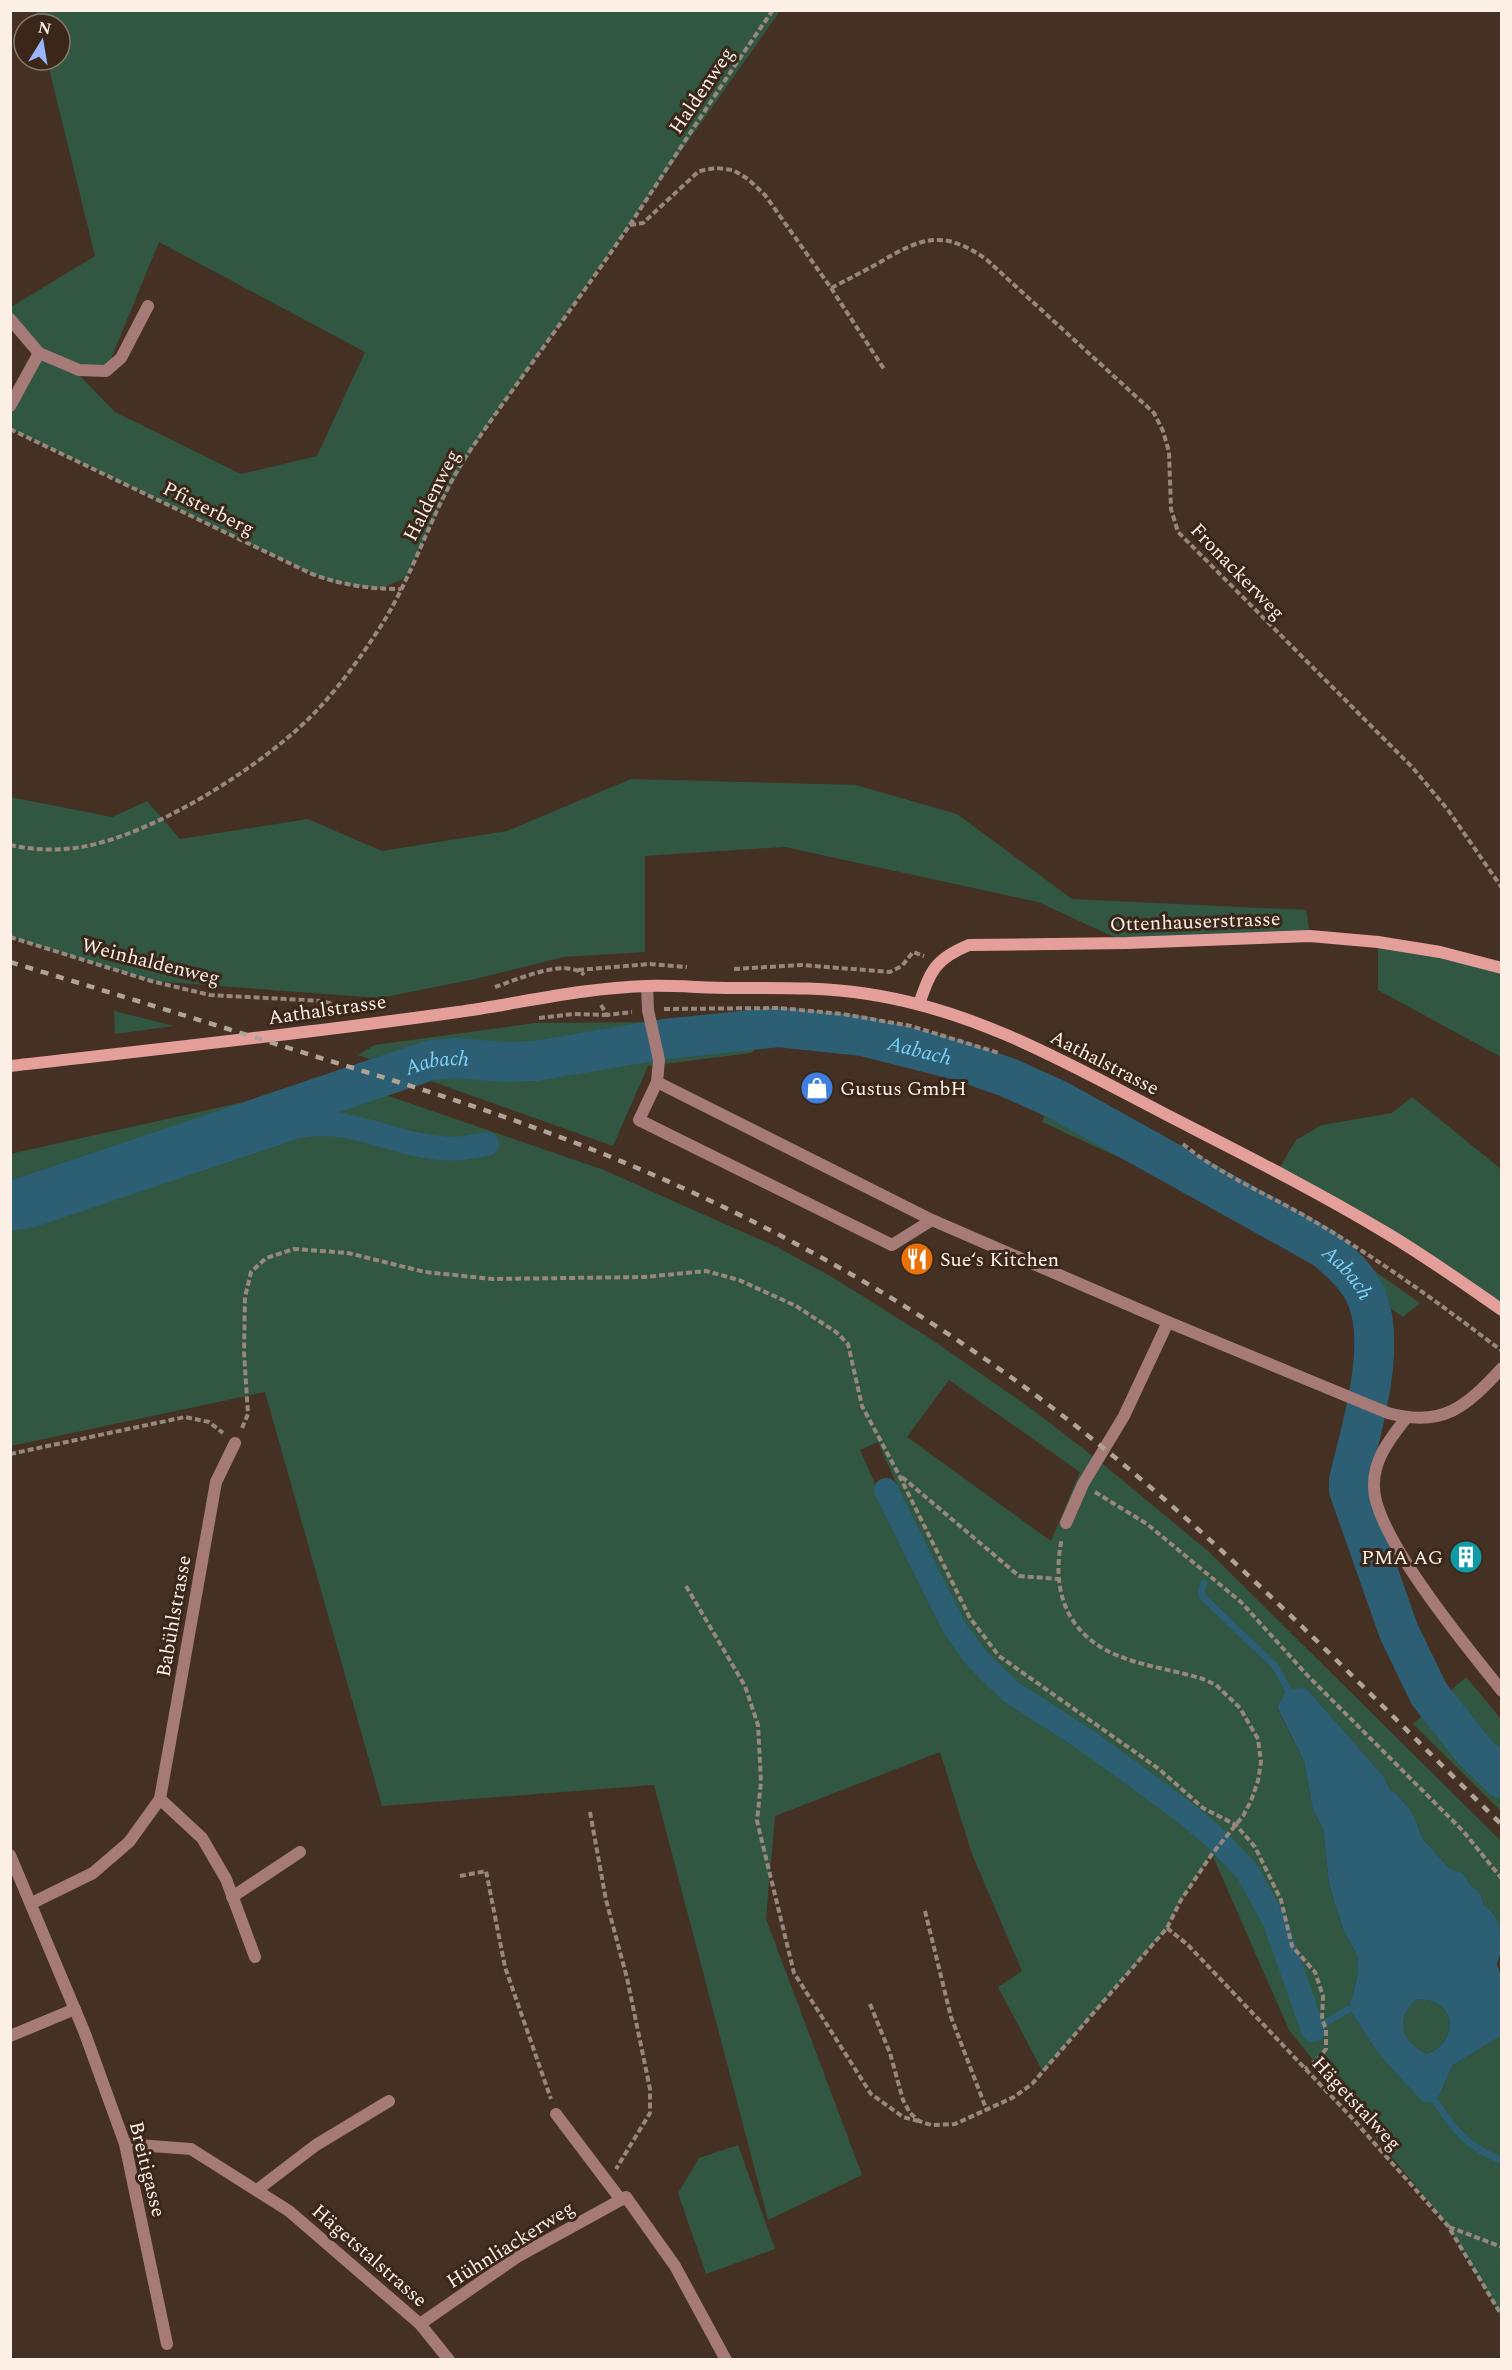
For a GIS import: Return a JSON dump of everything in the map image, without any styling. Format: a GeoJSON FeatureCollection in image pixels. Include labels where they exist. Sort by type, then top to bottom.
{"type":"FeatureCollection","features":[{"type":"Feature","properties":{"kind":"main road","name":"Ottenhauserstrasse"},"geometry":{"type":"LineString","coordinates":[[919,1004],[928,978],[939,962],[954,951],[969,945],[1127,943],[1310,936],[1378,942],[1440,952],[1502,968]]}},
{"type":"Feature","properties":{"kind":"main road","name":"Aathalstrasse"},"geometry":{"type":"LineString","coordinates":[[10,1066],[257,1038],[460,1011],[595,990],[647,986],[816,987],[868,994],[919,1004],[993,1028],[1062,1061],[1277,1172],[1383,1231],[1502,1310]]}},
{"type":"Feature","properties":{"kind":"street"},"geometry":{"type":"LineString","coordinates":[[10,319],[39,353],[79,370],[106,371],[121,358],[148,306]]}},
{"type":"Feature","properties":{"kind":"street"},"geometry":{"type":"LineString","coordinates":[[10,406],[39,353]]}},
{"type":"Feature","properties":{"kind":"street"},"geometry":{"type":"LineString","coordinates":[[647,986],[649,1016],[659,1060],[657,1082],[639,1120],[892,1245],[932,1220]]}},
{"type":"Feature","properties":{"kind":"street"},"geometry":{"type":"LineString","coordinates":[[657,1082],[932,1220],[1168,1322],[1388,1413],[1406,1418],[1432,1419],[1451,1412],[1463,1404],[1500,1373]]}},
{"type":"Feature","properties":{"kind":"street"},"geometry":{"type":"LineString","coordinates":[[1066,1523],[1083,1484],[1125,1416],[1168,1322]]}},
{"type":"Feature","properties":{"kind":"street"},"geometry":{"type":"LineString","coordinates":[[1406,1418],[1385,1446],[1374,1475],[1378,1512],[1425,1589],[1468,1649],[1502,1691]]}},
{"type":"Feature","properties":{"kind":"street","name":"Babühlstrasse"},"geometry":{"type":"LineString","coordinates":[[32,1903],[93,1873],[129,1842],[160,1799],[216,1482],[235,1443]]}},
{"type":"Feature","properties":{"kind":"street"},"geometry":{"type":"LineString","coordinates":[[160,1799],[202,1838],[226,1879],[255,1957]]}},
{"type":"Feature","properties":{"kind":"street"},"geometry":{"type":"LineString","coordinates":[[232,1897],[300,1852]]}},
{"type":"Feature","properties":{"kind":"street","name":"Breitigasse"},"geometry":{"type":"LineString","coordinates":[[10,1855],[75,2008],[125,2144],[167,2344]]}},
{"type":"Feature","properties":{"kind":"street"},"geometry":{"type":"LineString","coordinates":[[10,2036],[75,2008]]}},
{"type":"Feature","properties":{"kind":"street"},"geometry":{"type":"LineString","coordinates":[[256,2190],[316,2145],[389,2101]]}},
{"type":"Feature","properties":{"kind":"street"},"geometry":{"type":"LineString","coordinates":[[556,2114],[621,2200],[626,2197],[675,2265],[726,2360]]}},
{"type":"Feature","properties":{"kind":"street","name":"Hägetstalstrasse"},"geometry":{"type":"LineString","coordinates":[[125,2144],[190,2150],[290,2211],[420,2324],[449,2360]]}},
{"type":"Feature","properties":{"kind":"street","name":"Hühnliackerweg"},"geometry":{"type":"LineString","coordinates":[[420,2324],[517,2257],[621,2200]]}},
{"type":"Feature","properties":{"kind":"path","name":"Haldenweg"},"geometry":{"type":"LineString","coordinates":[[10,845],[31,849],[81,847],[113,839],[151,824],[214,790],[289,737],[319,708],[369,644],[401,589],[461,464],[630,225],[721,84],[773,10]]}},
{"type":"Feature","properties":{"kind":"path"},"geometry":{"type":"LineString","coordinates":[[630,225],[643,224],[699,171],[716,168],[733,170],[748,179],[765,195],[831,288],[884,369]]}},
{"type":"Feature","properties":{"kind":"path","name":"Fronackerweg"},"geometry":{"type":"LineString","coordinates":[[831,288],[901,249],[935,238],[971,249],[995,268],[1154,413],[1163,431],[1169,452],[1171,509],[1178,532],[1413,768],[1448,810],[1502,888]]}},
{"type":"Feature","properties":{"kind":"path","name":"Pfisterberg"},"geometry":{"type":"LineString","coordinates":[[10,429],[312,574],[336,583],[361,588],[401,589]]}},
{"type":"Feature","properties":{"kind":"path","name":"Weinhaldenweg"},"geometry":{"type":"LineString","coordinates":[[10,937],[151,981],[210,995],[322,1001],[341,1008],[352,1007]]}},
{"type":"Feature","properties":{"kind":"path"},"geometry":{"type":"LineString","coordinates":[[731,969],[802,965],[890,972],[902,966],[913,952]]}},
{"type":"Feature","properties":{"kind":"path"},"geometry":{"type":"LineString","coordinates":[[485,990],[540,972],[568,968],[578,970],[650,964],[696,968]]}},
{"type":"Feature","properties":{"kind":"path"},"geometry":{"type":"LineString","coordinates":[[578,970],[595,990],[607,1015],[649,1016],[670,1008],[707,1010],[779,1008],[843,1014],[920,1028],[1009,1057]]}},
{"type":"Feature","properties":{"kind":"path"},"geometry":{"type":"LineString","coordinates":[[1180,1141],[1206,1163],[1305,1216],[1358,1250],[1502,1351]]}},
{"type":"Feature","properties":{"kind":"path"},"geometry":{"type":"LineString","coordinates":[[10,1454],[185,1417],[209,1422],[235,1443],[248,1414],[244,1352],[245,1297],[251,1272],[266,1258],[294,1249],[348,1253],[425,1272],[492,1279],[581,1276],[645,1277],[706,1271],[739,1280],[796,1306],[836,1332],[848,1344],[862,1406],[970,1618],[999,1656],[1159,1769],[1203,1808],[1236,1825],[1255,1847],[1281,1900],[1292,1946],[1315,1972],[1323,1996],[1322,2019],[1326,2029],[1326,2049],[1318,2060],[1305,2069]]}},
{"type":"Feature","properties":{"kind":"path"},"geometry":{"type":"LineString","coordinates":[[899,1475],[1019,1576],[1058,1579]]}},
{"type":"Feature","properties":{"kind":"path"},"geometry":{"type":"LineString","coordinates":[[1083,1484],[1147,1524],[1241,1602],[1308,1676],[1463,1831],[1502,1879]]}},
{"type":"Feature","properties":{"kind":"path"},"geometry":{"type":"LineString","coordinates":[[686,1586],[745,1686],[758,1725],[761,1782],[757,1821],[794,1973],[871,2094],[903,2117],[931,2125],[955,2124],[1014,2097],[1032,2084],[1167,1928],[1180,1900],[1251,1801],[1258,1781],[1261,1761],[1258,1739],[1240,1708],[1216,1685],[1203,1679],[1114,1654],[1098,1645],[1074,1622],[1060,1594],[1058,1579],[1060,1550],[1066,1523]]}},
{"type":"Feature","properties":{"kind":"path"},"geometry":{"type":"LineString","coordinates":[[590,1812],[606,1900],[627,1978],[650,2089],[650,2113],[608,2182]]}},
{"type":"Feature","properties":{"kind":"path"},"geometry":{"type":"LineString","coordinates":[[460,1876],[486,1871],[505,1967],[556,2114]]}},
{"type":"Feature","properties":{"kind":"path"},"geometry":{"type":"LineString","coordinates":[[925,1911],[951,2017],[987,2111]]}},
{"type":"Feature","properties":{"kind":"path","name":"Hägetstalweg"},"geometry":{"type":"LineString","coordinates":[[1167,1928],[1188,1946],[1305,2069],[1448,2226],[1502,2316]]}},
{"type":"Feature","properties":{"kind":"path"},"geometry":{"type":"LineString","coordinates":[[870,2004],[890,2053],[903,2100],[910,2113],[919,2121]]}},
{"type":"Feature","properties":{"kind":"path"},"geometry":{"type":"LineString","coordinates":[[1448,2226],[1502,2247]]}},
{"type":"Feature","properties":{"kind":"green space"},"geometry":{"type":"Polygon","coordinates":[[[35,11],[780,11],[484,431],[442,501],[407,577],[380,589],[336,583],[312,574],[11,429],[10,406],[39,353],[11,319],[11,307],[95,256],[50,72],[72,72],[72,12],[35,11]],[[159,242],[106,371],[46,357],[80,376],[115,412],[241,474],[317,456],[365,352],[159,242]]]}},
{"type":"Feature","properties":{"kind":"green space"},"geometry":{"type":"Polygon","coordinates":[[[631,779],[856,785],[957,814],[1072,899],[1306,910],[1310,936],[1127,943],[1038,902],[785,847],[645,856],[645,952],[564,957],[475,979],[380,998],[151,981],[11,937],[10,797],[112,817],[147,801],[180,839],[308,819],[382,851],[507,831],[631,779]]]}},
{"type":"Feature","properties":{"kind":"green space"},"geometry":{"type":"Polygon","coordinates":[[[1378,942],[1501,968],[1501,1057],[1378,990],[1378,942]]]}},
{"type":"Feature","properties":{"kind":"green space"},"geometry":{"type":"Polygon","coordinates":[[[114,1011],[174,1026],[115,1034],[114,1011]]]}},
{"type":"Feature","properties":{"kind":"green space"},"geometry":{"type":"Polygon","coordinates":[[[786,1013],[911,1031],[988,1057],[1068,1090],[1335,1243],[1420,1303],[1403,1317],[1285,1234],[1042,1122],[1047,1108],[926,1055],[778,1028],[751,1053],[648,1066],[613,1146],[358,1055],[375,1045],[535,1023],[664,1022],[726,1015],[786,1013]]]}},
{"type":"Feature","properties":{"kind":"green space"},"geometry":{"type":"Polygon","coordinates":[[[342,1080],[604,1170],[775,1246],[832,1277],[931,1339],[1033,1410],[1099,1461],[1208,1551],[1501,1841],[1501,1935],[1495,1916],[1484,1904],[1478,1890],[1471,1886],[1463,1873],[1449,1868],[1423,1839],[1412,1812],[1396,1793],[1390,1790],[1384,1777],[1306,1688],[1277,1708],[1304,1761],[1313,1810],[1323,1829],[1329,1884],[1343,1929],[1358,1957],[1357,1978],[1349,2009],[1378,2053],[1436,2102],[1453,2065],[1501,2036],[1501,2316],[1448,2226],[1289,2030],[1212,1854],[1181,1900],[1167,1928],[1043,2072],[998,1987],[1022,1971],[972,1854],[940,1752],[775,1816],[766,1919],[862,2175],[768,2220],[654,1785],[382,1806],[265,1392],[11,1446],[10,1154],[342,1080]],[[949,1380],[907,1437],[1051,1541],[1080,1472],[949,1380]],[[878,1442],[860,1450],[879,1493],[897,1485],[878,1442]]]}},
{"type":"Feature","properties":{"kind":"green space"},"geometry":{"type":"Polygon","coordinates":[[[1412,1097],[1501,1169],[1501,1310],[1277,1172],[1296,1140],[1322,1125],[1392,1113],[1412,1097]]]}},
{"type":"Feature","properties":{"kind":"green space"},"geometry":{"type":"Polygon","coordinates":[[[1466,1677],[1501,1719],[1501,1811],[1413,1724],[1466,1677]]]}},
{"type":"Feature","properties":{"kind":"green space"},"geometry":{"type":"Polygon","coordinates":[[[1414,2000],[1428,2000],[1438,2004],[1445,2011],[1449,2020],[1446,2039],[1427,2054],[1411,2043],[1403,2031],[1404,2016],[1414,2000]]]}},
{"type":"Feature","properties":{"kind":"green space"},"geometry":{"type":"Polygon","coordinates":[[[738,2145],[775,2249],[706,2274],[678,2193],[699,2158],[738,2145]]]}},
{"type":"Feature","properties":{"kind":"water"},"geometry":{"type":"Polygon","coordinates":[[[1306,1688],[1365,1755],[1384,1777],[1390,1790],[1396,1793],[1412,1812],[1423,1839],[1449,1868],[1463,1873],[1471,1886],[1478,1890],[1484,1904],[1495,1916],[1502,1935],[1497,1964],[1501,1976],[1501,2036],[1453,2065],[1436,2102],[1423,2102],[1378,2053],[1349,2009],[1357,1978],[1358,1957],[1343,1929],[1329,1884],[1323,1829],[1313,1810],[1304,1761],[1277,1707],[1288,1689],[1306,1688]],[[1415,2000],[1404,2016],[1403,2024],[1404,2031],[1412,2044],[1427,2054],[1446,2039],[1449,2029],[1446,2011],[1439,2004],[1428,2000],[1415,2000]]]}},
{"type":"Feature","properties":{"kind":"waterway","name":"Aabach"},"geometry":{"type":"LineString","coordinates":[[10,1202],[431,1060],[455,1058],[506,1062],[535,1061],[665,1039],[779,1027],[863,1036],[958,1060],[1009,1078],[1058,1100],[1324,1248],[1344,1266],[1365,1293],[1373,1321],[1373,1366],[1365,1415],[1349,1480],[1349,1490],[1399,1632],[1429,1694],[1474,1751],[1502,1778]]}},
{"type":"Feature","properties":{"kind":"waterway"},"geometry":{"type":"LineString","coordinates":[[10,1219],[34,1215],[298,1126],[336,1125],[440,1148],[487,1144]]}},
{"type":"Feature","properties":{"kind":"waterway"},"geometry":{"type":"LineString","coordinates":[[1342,1459],[1353,1461]]}},
{"type":"Feature","properties":{"kind":"waterway"},"geometry":{"type":"LineString","coordinates":[[886,1490],[956,1630],[978,1660],[1010,1691],[1086,1740],[1183,1811],[1212,1835],[1247,1871],[1275,1922],[1313,2030]]}},
{"type":"Feature","properties":{"kind":"waterway"},"geometry":{"type":"LineString","coordinates":[[1204,1583],[1201,1592],[1203,1597],[1275,1666],[1288,1689]]}},
{"type":"Feature","properties":{"kind":"waterway"},"geometry":{"type":"LineString","coordinates":[[1313,2030],[1349,2009]]}},
{"type":"Feature","properties":{"kind":"waterway"},"geometry":{"type":"LineString","coordinates":[[1436,2102],[1463,2137],[1480,2150],[1502,2161]]}},
{"type":"Feature","properties":{"kind":"railway"},"geometry":{"type":"LineString","coordinates":[[10,962],[461,1102],[534,1127],[705,1198],[801,1246],[895,1300],[985,1359],[1056,1410],[1189,1521],[1317,1641],[1502,1825]]}},
{"type":"Feature","properties":{"kind":"place","name":"Gustus GmbH"},"geometry":{"type":"Point","coordinates":[817,1088]}},
{"type":"Feature","properties":{"kind":"place","name":"Sue‘s Kitchen"},"geometry":{"type":"Point","coordinates":[917,1259]}},
{"type":"Feature","properties":{"kind":"place","name":"PMA AG"},"geometry":{"type":"Point","coordinates":[1466,1557]}}]}
